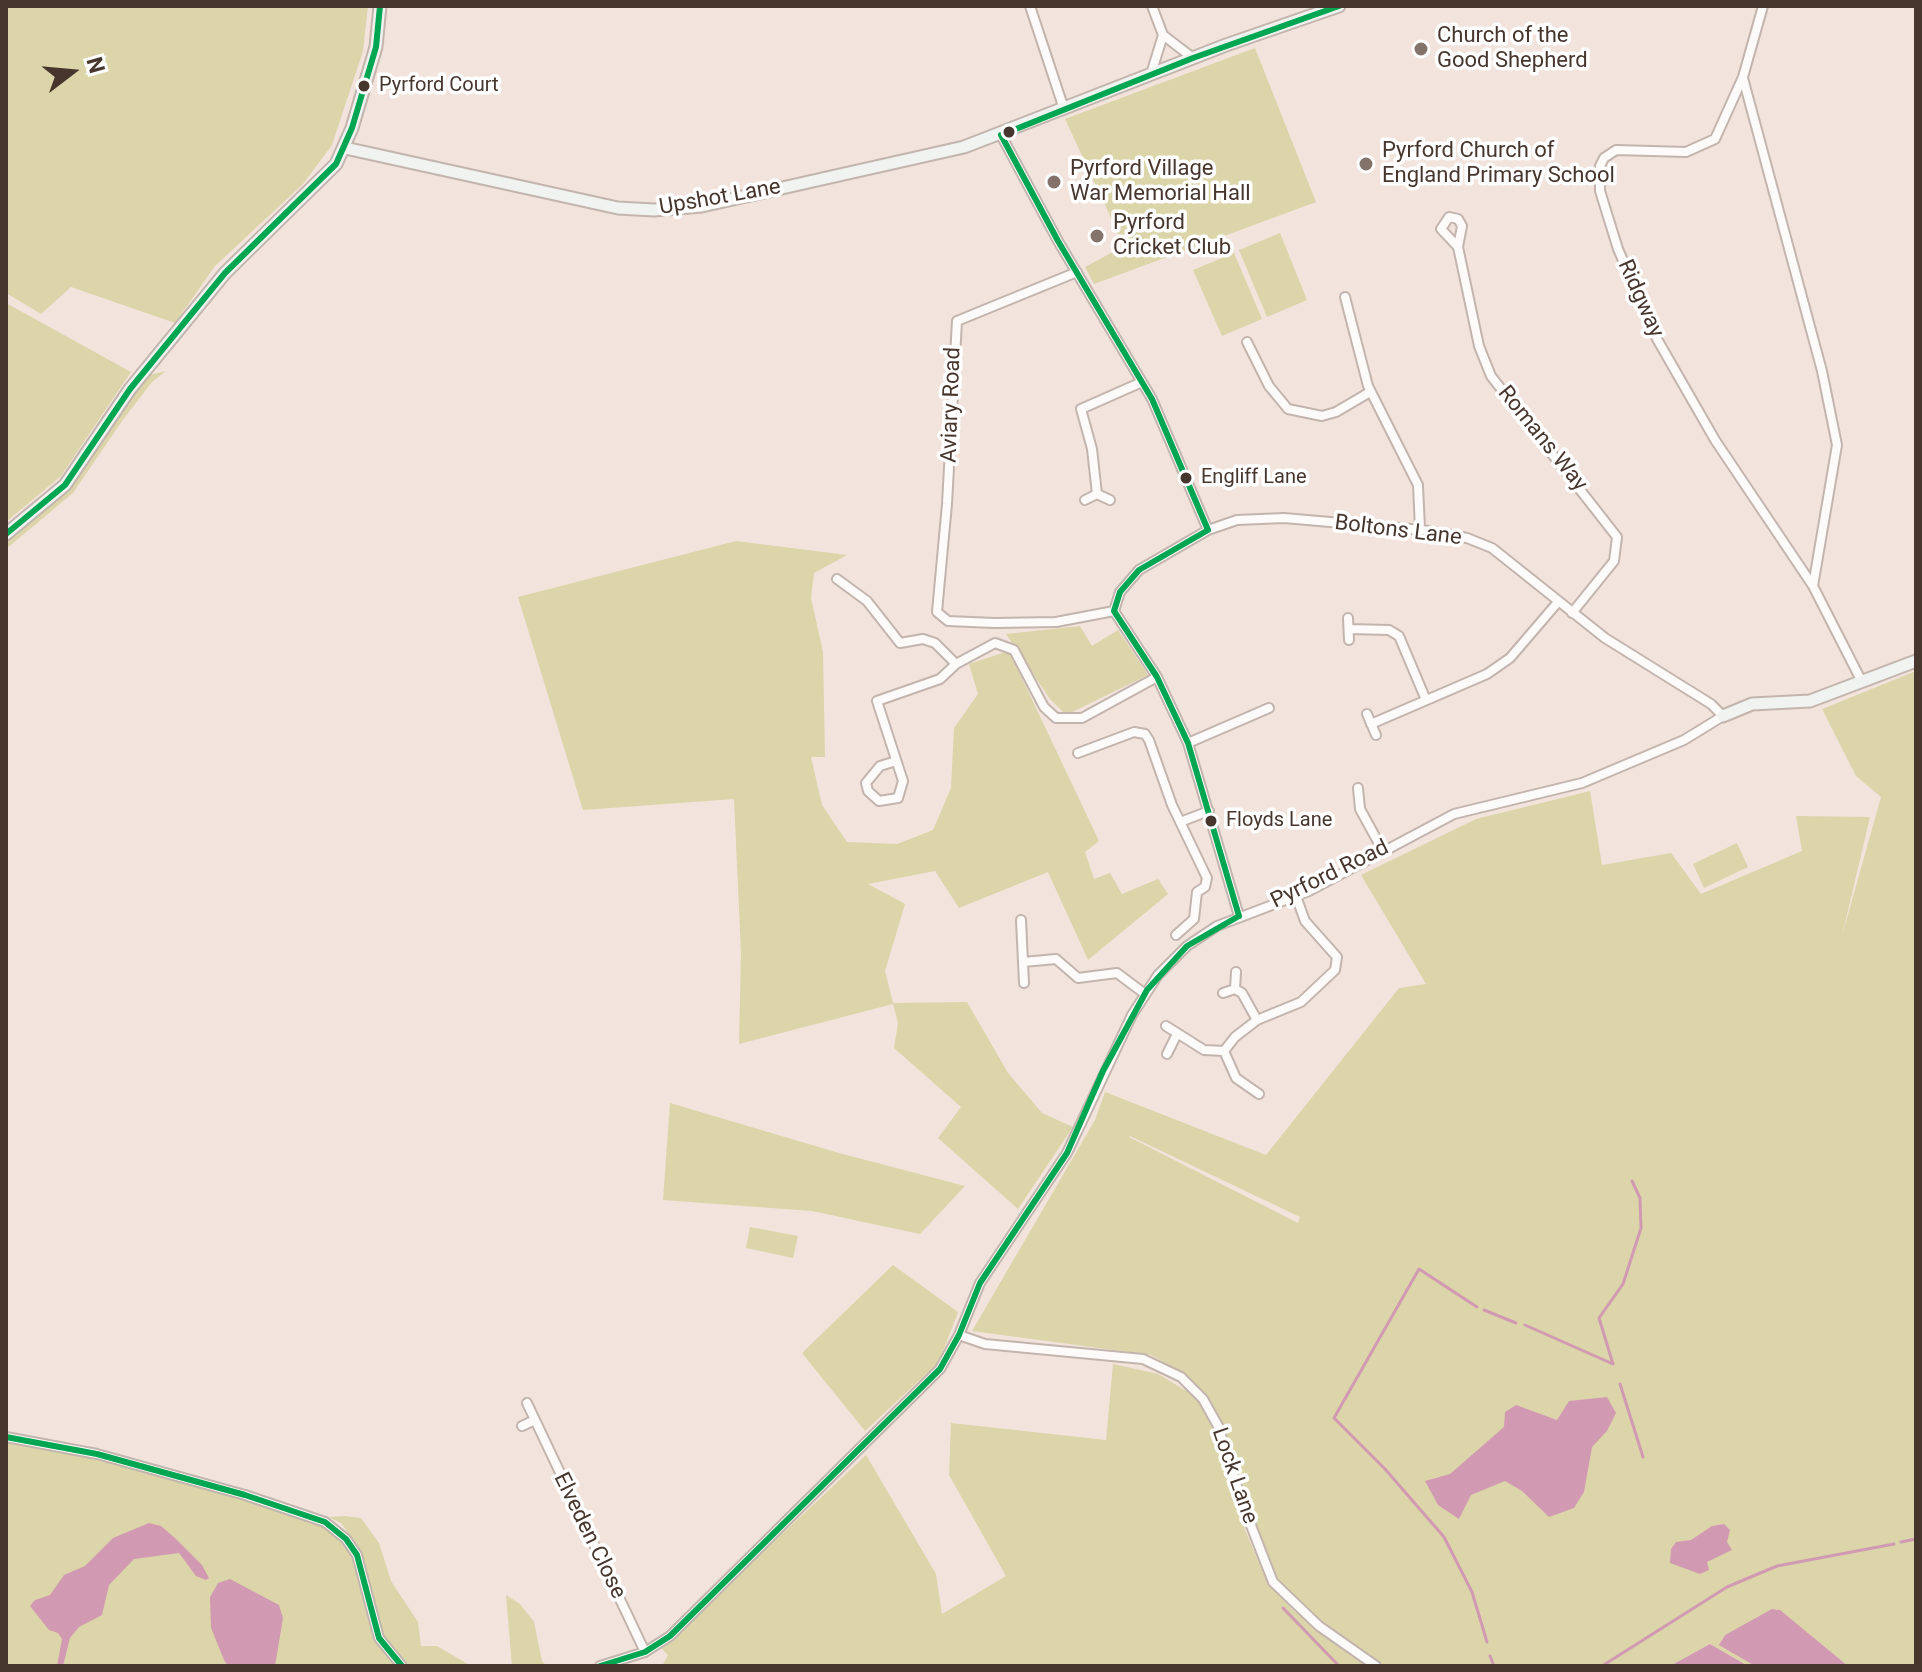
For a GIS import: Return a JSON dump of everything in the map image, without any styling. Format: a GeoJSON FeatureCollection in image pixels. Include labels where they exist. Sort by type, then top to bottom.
{"type":"FeatureCollection","features":[{"type":"Feature","properties":{"kind":"main road"},"geometry":{"type":"LineString","coordinates":[[6,534],[36,512],[75,473],[130,389],[210,291],[249,248],[317,186],[345,148],[376,47],[380,6]]}},
{"type":"Feature","properties":{"kind":"main road","name":"Upshot Lane"},"geometry":{"type":"LineString","coordinates":[[345,148],[606,206],[654,210],[702,206],[927,157],[1001,135],[1151,74],[1339,6]]}},
{"type":"Feature","properties":{"kind":"main road","name":"Pyrford Road"},"geometry":{"type":"LineString","coordinates":[[1723,716],[1752,704],[1800,704],[1916,661]]}},
{"type":"Feature","properties":{"kind":"street"},"geometry":{"type":"LineString","coordinates":[[1030,6],[1064,109]]}},
{"type":"Feature","properties":{"kind":"street"},"geometry":{"type":"LineString","coordinates":[[1152,6],[1163,35],[1193,58]]}},
{"type":"Feature","properties":{"kind":"street","name":"Ridgway"},"geometry":{"type":"LineString","coordinates":[[1763,6],[1743,77],[1715,139],[1686,152],[1616,150],[1604,158],[1600,166],[1600,191],[1618,249],[1657,339],[1722,451],[1813,586],[1862,682]]}},
{"type":"Feature","properties":{"kind":"street"},"geometry":{"type":"LineString","coordinates":[[1151,74],[1163,35]]}},
{"type":"Feature","properties":{"kind":"street"},"geometry":{"type":"LineString","coordinates":[[1743,77],[1819,357],[1837,445],[1813,586]]}},
{"type":"Feature","properties":{"kind":"street"},"geometry":{"type":"LineString","coordinates":[[1001,135],[1142,382],[1208,530]]}},
{"type":"Feature","properties":{"kind":"street","name":"Romans Way"},"geometry":{"type":"LineString","coordinates":[[1458,247],[1479,346],[1491,376],[1617,537],[1614,561],[1572,613]]}},
{"type":"Feature","properties":{"kind":"street","name":"Aviary Road"},"geometry":{"type":"LineString","coordinates":[[1077,272],[957,321],[947,504],[937,594],[941,618],[967,623],[1040,623],[1114,611]]}},
{"type":"Feature","properties":{"kind":"street"},"geometry":{"type":"LineString","coordinates":[[1345,297],[1352,306],[1370,392],[1418,485],[1420,529]]}},
{"type":"Feature","properties":{"kind":"street"},"geometry":{"type":"LineString","coordinates":[[1247,342],[1257,351],[1279,401],[1299,413],[1322,416],[1336,412],[1370,392]]}},
{"type":"Feature","properties":{"kind":"street"},"geometry":{"type":"LineString","coordinates":[[1097,494],[1092,449],[1081,409],[1142,382]]}},
{"type":"Feature","properties":{"kind":"street"},"geometry":{"type":"LineString","coordinates":[[1097,494],[1110,500]]}},
{"type":"Feature","properties":{"kind":"street"},"geometry":{"type":"LineString","coordinates":[[1085,500],[1097,494]]}},
{"type":"Feature","properties":{"kind":"street","name":"Boltons Lane"},"geometry":{"type":"LineString","coordinates":[[1114,611],[1120,592],[1139,570],[1208,530],[1263,517],[1453,534],[1492,548],[1622,650],[1711,704],[1723,716]]}},
{"type":"Feature","properties":{"kind":"street"},"geometry":{"type":"LineString","coordinates":[[837,579],[867,601],[900,643],[923,639],[935,643],[956,664]]}},
{"type":"Feature","properties":{"kind":"street"},"geometry":{"type":"LineString","coordinates":[[1371,724],[1487,674],[1510,658],[1558,602]]}},
{"type":"Feature","properties":{"kind":"street"},"geometry":{"type":"LineString","coordinates":[[1114,611],[1157,677],[1188,743],[1239,916]]}},
{"type":"Feature","properties":{"kind":"street"},"geometry":{"type":"LineString","coordinates":[[1348,618],[1349,640]]}},
{"type":"Feature","properties":{"kind":"street"},"geometry":{"type":"LineString","coordinates":[[1349,629],[1389,630],[1399,636],[1426,700]]}},
{"type":"Feature","properties":{"kind":"street"},"geometry":{"type":"LineString","coordinates":[[896,761],[880,766],[866,783],[868,791],[879,801],[889,802],[902,792],[903,781],[877,701],[940,679],[980,648],[995,643],[1006,644],[1014,650],[1044,707],[1056,718],[1067,721],[1082,718],[1157,677]]}},
{"type":"Feature","properties":{"kind":"street"},"geometry":{"type":"LineString","coordinates":[[1188,743],[1269,708]]}},
{"type":"Feature","properties":{"kind":"street"},"geometry":{"type":"LineString","coordinates":[[1367,714],[1376,735]]}},
{"type":"Feature","properties":{"kind":"street","name":"Pyrford Road"},"geometry":{"type":"LineString","coordinates":[[600,1666],[645,1652],[670,1636],[934,1376],[959,1335],[985,1274],[1067,1153],[1103,1071],[1145,994],[1167,964],[1187,946],[1239,916],[1296,896],[1475,807],[1561,790],[1602,775],[1684,740],[1723,716]]}},
{"type":"Feature","properties":{"kind":"street"},"geometry":{"type":"LineString","coordinates":[[1078,753],[1134,732],[1145,734],[1207,881],[1197,892],[1194,919],[1176,935]]}},
{"type":"Feature","properties":{"kind":"street"},"geometry":{"type":"LineString","coordinates":[[1358,788],[1360,809],[1383,851]]}},
{"type":"Feature","properties":{"kind":"street"},"geometry":{"type":"LineString","coordinates":[[1180,822],[1209,811]]}},
{"type":"Feature","properties":{"kind":"street"},"geometry":{"type":"LineString","coordinates":[[1224,1051],[1235,1037],[1257,1020],[1301,1002],[1338,964],[1337,957],[1305,921],[1296,896]]}},
{"type":"Feature","properties":{"kind":"street"},"geometry":{"type":"LineString","coordinates":[[1021,920],[1024,983]]}},
{"type":"Feature","properties":{"kind":"street"},"geometry":{"type":"LineString","coordinates":[[1023,962],[1056,959],[1078,978],[1117,973],[1145,994]]}},
{"type":"Feature","properties":{"kind":"street"},"geometry":{"type":"LineString","coordinates":[[1235,989],[1236,972]]}},
{"type":"Feature","properties":{"kind":"street"},"geometry":{"type":"LineString","coordinates":[[1223,993],[1235,989],[1242,993],[1257,1020]]}},
{"type":"Feature","properties":{"kind":"street"},"geometry":{"type":"LineString","coordinates":[[1166,1026],[1204,1050],[1224,1051]]}},
{"type":"Feature","properties":{"kind":"street"},"geometry":{"type":"LineString","coordinates":[[1167,1054],[1177,1034]]}},
{"type":"Feature","properties":{"kind":"street"},"geometry":{"type":"LineString","coordinates":[[1224,1051],[1229,1067],[1252,1094]]}},
{"type":"Feature","properties":{"kind":"street","name":"Lock Lane"},"geometry":{"type":"LineString","coordinates":[[959,1335],[985,1344],[1143,1359],[1181,1377],[1203,1399],[1218,1426],[1243,1505],[1273,1582],[1319,1626],[1376,1666]]}},
{"type":"Feature","properties":{"kind":"street","name":"Elveden Close"},"geometry":{"type":"LineString","coordinates":[[527,1403],[645,1652]]}},
{"type":"Feature","properties":{"kind":"street"},"geometry":{"type":"LineString","coordinates":[[522,1426],[535,1420]]}},
{"type":"Feature","properties":{"kind":"street"},"geometry":{"type":"LineString","coordinates":[[6,1437],[112,1458],[245,1495],[325,1522],[346,1539],[357,1555],[379,1638],[402,1666]]}},
{"type":"Feature","properties":{"kind":"shaded area"},"geometry":{"type":"Polygon","coordinates":[[[6,6],[368,6],[363,51],[332,145],[303,184],[215,266],[175,323],[71,287],[41,314],[6,293],[6,6]]]}},
{"type":"Feature","properties":{"kind":"shaded area"},"geometry":{"type":"Polygon","coordinates":[[[1255,48],[1316,202],[1094,284],[1085,267],[1124,246],[1065,119],[1255,48]]]}},
{"type":"Feature","properties":{"kind":"shaded area"},"geometry":{"type":"Polygon","coordinates":[[[1280,233],[1307,300],[1267,317],[1239,250],[1280,233]]]}},
{"type":"Feature","properties":{"kind":"shaded area"},"geometry":{"type":"Polygon","coordinates":[[[1234,253],[1262,319],[1222,336],[1193,270],[1234,253]]]}},
{"type":"Feature","properties":{"kind":"shaded area"},"geometry":{"type":"Polygon","coordinates":[[[6,303],[131,372],[61,476],[6,522],[6,303]]]}},
{"type":"Feature","properties":{"kind":"shaded area"},"geometry":{"type":"Polygon","coordinates":[[[166,371],[152,382],[122,421],[73,493],[6,549],[6,537],[35,516],[145,376],[166,371]]]}},
{"type":"Feature","properties":{"kind":"shaded area"},"geometry":{"type":"Polygon","coordinates":[[[736,541],[847,555],[814,573],[811,598],[823,652],[825,757],[811,757],[822,805],[847,842],[897,844],[933,830],[951,788],[954,728],[978,694],[969,664],[1009,651],[1099,841],[1085,852],[1094,879],[1110,873],[1122,894],[1158,879],[1168,894],[1088,960],[1048,872],[959,908],[935,871],[868,884],[905,904],[885,971],[893,1003],[967,1002],[1008,1073],[1042,1113],[1073,1127],[1018,1209],[938,1138],[961,1107],[894,1048],[898,1023],[893,1004],[739,1044],[741,953],[734,799],[583,810],[518,597],[736,541]]]}},
{"type":"Feature","properties":{"kind":"shaded area"},"geometry":{"type":"Polygon","coordinates":[[[1080,626],[1092,646],[1118,630],[1148,675],[1066,715],[1050,699],[1006,634],[1080,626]]]}},
{"type":"Feature","properties":{"kind":"shaded area"},"geometry":{"type":"Polygon","coordinates":[[[1916,671],[1916,1666],[1848,1666],[1777,1609],[1725,1635],[1720,1644],[1755,1666],[1748,1666],[1710,1644],[1670,1666],[1381,1666],[1324,1624],[1274,1576],[1227,1436],[1211,1401],[1183,1373],[1151,1355],[972,1331],[1095,1120],[1105,1092],[1266,1155],[1399,988],[1426,984],[1361,875],[1476,819],[1590,791],[1602,865],[1671,853],[1701,894],[1802,851],[1796,816],[1870,817],[1842,936],[1881,797],[1856,776],[1822,709],[1916,671]],[[1130,1136],[1129,1137],[1298,1223],[1300,1217],[1130,1136]]]}},
{"type":"Feature","properties":{"kind":"shaded area"},"geometry":{"type":"Polygon","coordinates":[[[1737,843],[1748,867],[1704,888],[1693,864],[1737,843]]]}},
{"type":"Feature","properties":{"kind":"shaded area"},"geometry":{"type":"Polygon","coordinates":[[[670,1103],[965,1186],[920,1234],[812,1211],[663,1200],[670,1103]]]}},
{"type":"Feature","properties":{"kind":"shaded area"},"geometry":{"type":"Polygon","coordinates":[[[750,1227],[798,1236],[793,1258],[746,1248],[750,1227]]]}},
{"type":"Feature","properties":{"kind":"shaded area"},"geometry":{"type":"Polygon","coordinates":[[[893,1265],[958,1312],[939,1362],[865,1431],[802,1353],[893,1265]]]}},
{"type":"Feature","properties":{"kind":"shaded area"},"geometry":{"type":"Polygon","coordinates":[[[1113,1364],[1158,1374],[1205,1402],[1243,1525],[1265,1577],[1293,1610],[1368,1666],[662,1666],[668,1655],[661,1648],[866,1455],[936,1574],[942,1614],[1006,1576],[949,1475],[951,1423],[1106,1440],[1113,1364]]]}},
{"type":"Feature","properties":{"kind":"shaded area"},"geometry":{"type":"Polygon","coordinates":[[[1607,1397],[1616,1413],[1607,1431],[1592,1447],[1584,1492],[1574,1508],[1549,1517],[1522,1491],[1505,1481],[1471,1495],[1459,1519],[1438,1505],[1425,1481],[1450,1474],[1504,1427],[1505,1412],[1516,1405],[1557,1420],[1569,1401],[1607,1397]]]}},
{"type":"Feature","properties":{"kind":"shaded area"},"geometry":{"type":"Polygon","coordinates":[[[6,1439],[99,1457],[280,1508],[333,1531],[352,1554],[370,1627],[378,1646],[396,1666],[6,1666],[6,1439]]]}},
{"type":"Feature","properties":{"kind":"shaded area"},"geometry":{"type":"Polygon","coordinates":[[[328,1517],[361,1518],[379,1543],[391,1581],[418,1622],[421,1646],[437,1646],[471,1666],[410,1666],[395,1654],[378,1628],[361,1550],[341,1523],[328,1517]]]}},
{"type":"Feature","properties":{"kind":"shaded area"},"geometry":{"type":"Polygon","coordinates":[[[149,1523],[161,1526],[175,1538],[202,1565],[209,1578],[206,1580],[196,1576],[179,1553],[134,1559],[109,1585],[102,1615],[79,1627],[70,1638],[63,1666],[57,1666],[62,1639],[58,1633],[49,1630],[30,1606],[35,1600],[50,1595],[64,1575],[85,1566],[113,1538],[149,1523]]]}},
{"type":"Feature","properties":{"kind":"shaded area"},"geometry":{"type":"Polygon","coordinates":[[[1724,1524],[1730,1530],[1727,1542],[1732,1550],[1707,1562],[1709,1570],[1700,1574],[1670,1563],[1671,1549],[1676,1542],[1691,1540],[1712,1526],[1724,1524]]]}},
{"type":"Feature","properties":{"kind":"shaded area"},"geometry":{"type":"Polygon","coordinates":[[[230,1579],[279,1605],[283,1618],[275,1666],[228,1666],[224,1660],[211,1628],[210,1597],[218,1583],[230,1579]]]}},
{"type":"Feature","properties":{"kind":"shaded area"},"geometry":{"type":"Polygon","coordinates":[[[506,1595],[520,1604],[534,1622],[542,1661],[547,1666],[512,1666],[506,1595]]]}},
{"type":"Feature","properties":{"kind":"shaded area"},"geometry":{"type":"Polygon","coordinates":[[[1772,1609],[1780,1610],[1848,1666],[1755,1666],[1719,1645],[1725,1635],[1772,1609]]]}},
{"type":"Feature","properties":{"kind":"shaded area"},"geometry":{"type":"Polygon","coordinates":[[[1710,1644],[1748,1666],[1670,1666],[1710,1644]]]}},
{"type":"Feature","properties":{"kind":"waterway"},"geometry":{"type":"LineString","coordinates":[[1613,1364],[1599,1318],[1623,1284],[1641,1228],[1640,1198],[1632,1181]]}},
{"type":"Feature","properties":{"kind":"waterway"},"geometry":{"type":"LineString","coordinates":[[1477,1307],[1419,1269],[1334,1418],[1385,1469],[1444,1537],[1472,1592],[1487,1642]]}},
{"type":"Feature","properties":{"kind":"waterway"},"geometry":{"type":"LineString","coordinates":[[1484,1310],[1516,1323]]}},
{"type":"Feature","properties":{"kind":"waterway"},"geometry":{"type":"LineString","coordinates":[[1525,1325],[1613,1364]]}},
{"type":"Feature","properties":{"kind":"waterway"},"geometry":{"type":"LineString","coordinates":[[1620,1384],[1643,1457]]}},
{"type":"Feature","properties":{"kind":"waterway"},"geometry":{"type":"LineString","coordinates":[[1901,1542],[1916,1539]]}},
{"type":"Feature","properties":{"kind":"waterway"},"geometry":{"type":"LineString","coordinates":[[1602,1666],[1727,1587],[1777,1566],[1894,1544]]}},
{"type":"Feature","properties":{"kind":"waterway"},"geometry":{"type":"LineString","coordinates":[[1283,1608],[1339,1666]]}},
{"type":"Feature","properties":{"kind":"waterway"},"geometry":{"type":"LineString","coordinates":[[1490,1656],[1494,1666]]}},
{"type":"Feature","properties":{"kind":"transit line"},"geometry":{"type":"LineString","coordinates":[[6,534],[65,485],[130,389],[225,273],[336,164],[352,128],[376,47],[380,6]]}},
{"type":"Feature","properties":{"kind":"transit line"},"geometry":{"type":"LineString","coordinates":[[1001,135],[1193,58],[1339,6]]}},
{"type":"Feature","properties":{"kind":"transit line"},"geometry":{"type":"LineString","coordinates":[[1001,135],[1058,241],[1152,399],[1208,530]]}},
{"type":"Feature","properties":{"kind":"transit line"},"geometry":{"type":"LineString","coordinates":[[1208,530],[1139,570],[1120,592],[1114,611],[1157,677],[1188,743],[1239,916]]}},
{"type":"Feature","properties":{"kind":"transit line"},"geometry":{"type":"LineString","coordinates":[[600,1666],[645,1652],[670,1636],[940,1369],[959,1335],[980,1283],[1067,1153],[1103,1071],[1147,990],[1187,946],[1239,916]]}},
{"type":"Feature","properties":{"kind":"transit line"},"geometry":{"type":"LineString","coordinates":[[6,1437],[97,1454],[245,1495],[325,1522],[346,1539],[357,1555],[379,1638],[402,1666]]}},
{"type":"Feature","properties":{"kind":"place","name":"Church of the Good Shepherd"},"geometry":{"type":"Point","coordinates":[1421,49]}},
{"type":"Feature","properties":{"kind":"place","name":"Pyrford Court"},"geometry":{"type":"Point","coordinates":[364,86]}},
{"type":"Feature","properties":{"kind":"place","name":"Pyrford Church of England Primary School"},"geometry":{"type":"Point","coordinates":[1366,164]}},
{"type":"Feature","properties":{"kind":"place","name":"Pyrford Village War Memorial Hall"},"geometry":{"type":"Point","coordinates":[1054,182]}},
{"type":"Feature","properties":{"kind":"place","name":"Pyrford Cricket Club"},"geometry":{"type":"Point","coordinates":[1097,236]}},
{"type":"Feature","properties":{"kind":"place","name":"Engliff Lane"},"geometry":{"type":"Point","coordinates":[1186,478]}},
{"type":"Feature","properties":{"kind":"place","name":"Floyds Lane"},"geometry":{"type":"Point","coordinates":[1211,821]}}]}
